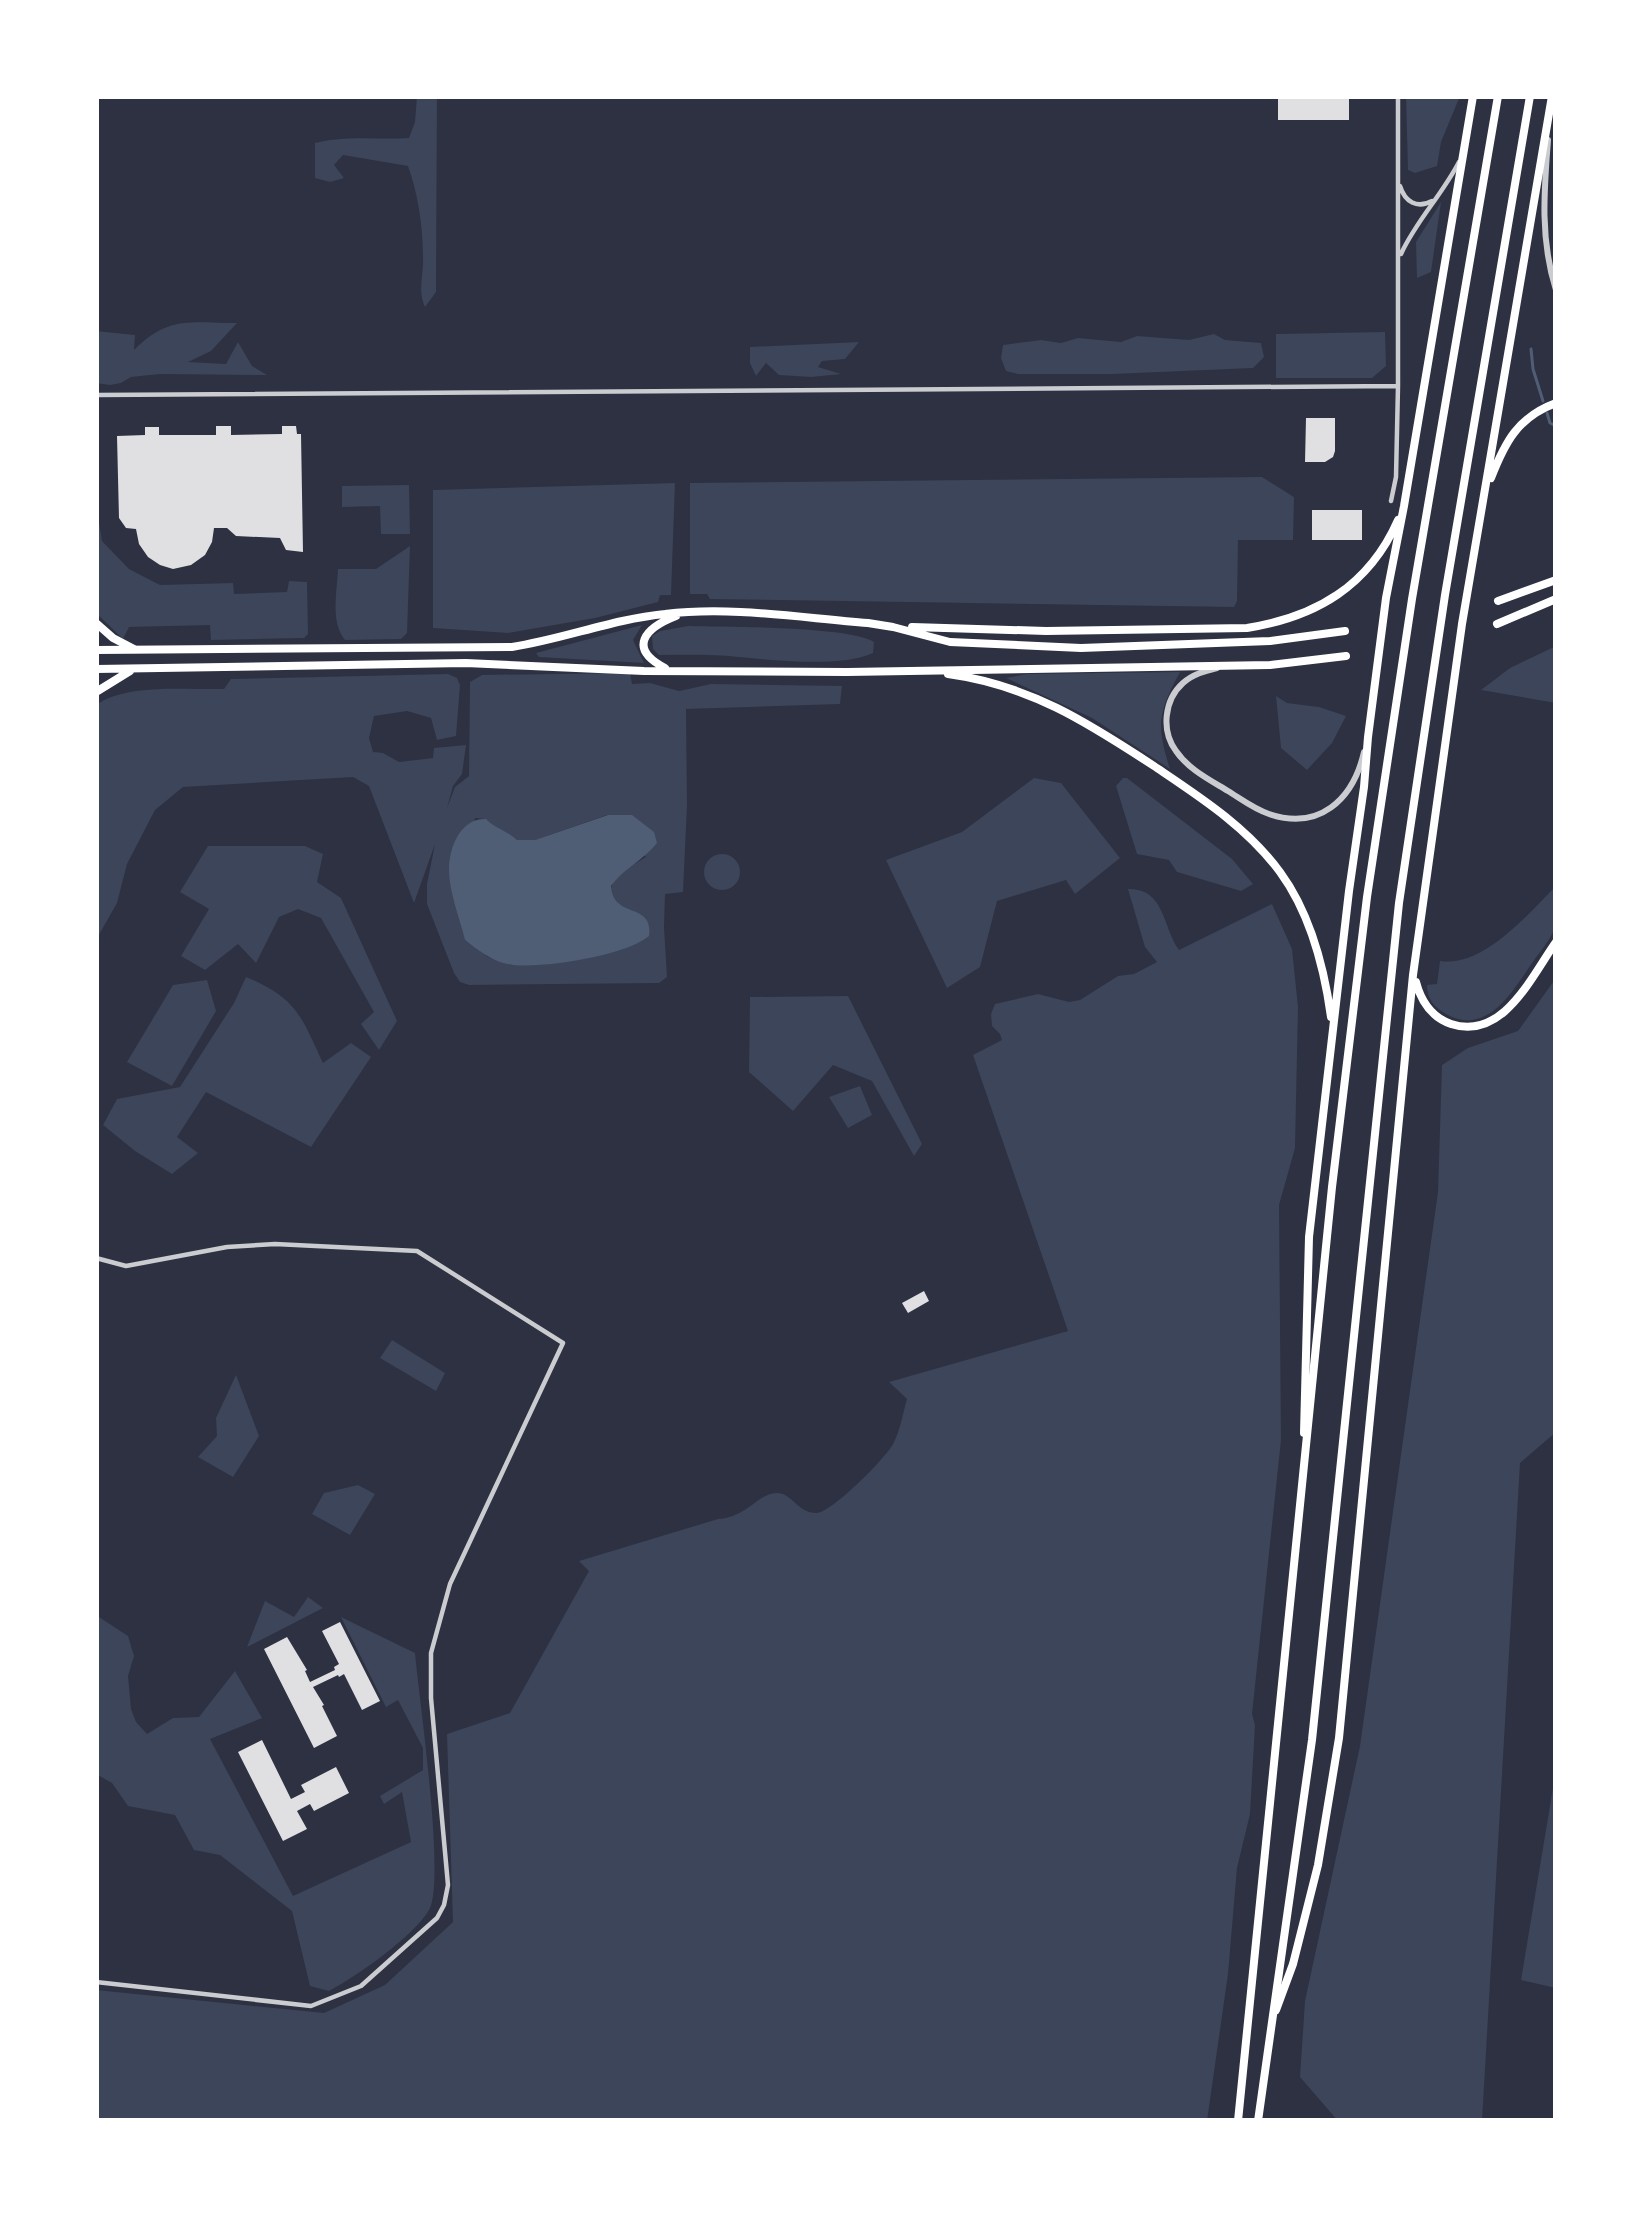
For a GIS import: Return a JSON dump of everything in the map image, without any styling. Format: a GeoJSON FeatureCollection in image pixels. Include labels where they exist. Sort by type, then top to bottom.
{"type":"FeatureCollection","features":[{"type":"Feature","properties":{"kind":"main road"},"geometry":{"type":"LineString","coordinates":[[1303,1476],[1309,1238],[1368,737],[1386,598],[1473,96]]}},
{"type":"Feature","properties":{"kind":"main road"},"geometry":{"type":"LineString","coordinates":[[1238,2121],[1332,1187],[1367,897],[1412,598],[1498,96]]}},
{"type":"Feature","properties":{"kind":"main road"},"geometry":{"type":"LineString","coordinates":[[1258,2121],[1318,1693],[1399,903],[1445,595],[1530,96]]}},
{"type":"Feature","properties":{"kind":"main road"},"geometry":{"type":"LineString","coordinates":[[1273,2017],[1293,1964],[1318,1865],[1340,1738],[1413,975],[1462,624],[1551,100]]}},
{"type":"Feature","properties":{"kind":"main road"},"geometry":{"type":"LineString","coordinates":[[1485,497],[1509,436],[1539,409],[1556,403]]}},
{"type":"Feature","properties":{"kind":"main road"},"geometry":{"type":"LineString","coordinates":[[96,650],[512,647],[627,619],[688,611],[1046,631],[1247,628],[1304,615],[1353,582],[1390,538],[1404,506]]}},
{"type":"Feature","properties":{"kind":"main road"},"geometry":{"type":"LineString","coordinates":[[1498,601],[1556,580]]}},
{"type":"Feature","properties":{"kind":"main road"},"geometry":{"type":"LineString","coordinates":[[1497,624],[1556,599]]}},
{"type":"Feature","properties":{"kind":"main road"},"geometry":{"type":"LineString","coordinates":[[673,671],[651,659],[644,636],[655,625],[688,611]]}},
{"type":"Feature","properties":{"kind":"main road"},"geometry":{"type":"LineString","coordinates":[[96,623],[135,650]]}},
{"type":"Feature","properties":{"kind":"main road"},"geometry":{"type":"LineString","coordinates":[[892,626],[950,642],[1081,648],[1270,640],[1346,631]]}},
{"type":"Feature","properties":{"kind":"main road"},"geometry":{"type":"LineString","coordinates":[[96,669],[466,663],[673,671],[929,671],[1234,666],[1346,656]]}},
{"type":"Feature","properties":{"kind":"main road"},"geometry":{"type":"LineString","coordinates":[[96,692],[136,668]]}},
{"type":"Feature","properties":{"kind":"main road"},"geometry":{"type":"LineString","coordinates":[[929,671],[991,682],[1085,721],[1237,825],[1280,872],[1304,914],[1321,963],[1333,1029]]}},
{"type":"Feature","properties":{"kind":"main road"},"geometry":{"type":"LineString","coordinates":[[1413,975],[1426,1007],[1437,1017],[1466,1027],[1489,1024],[1508,1009],[1556,942]]}},
{"type":"Feature","properties":{"kind":"street"},"geometry":{"type":"LineString","coordinates":[[1391,501],[1398,386],[1398,96]]}},
{"type":"Feature","properties":{"kind":"street"},"geometry":{"type":"LineString","coordinates":[[1551,100],[1543,206],[1544,241],[1556,290]]}},
{"type":"Feature","properties":{"kind":"street"},"geometry":{"type":"LineString","coordinates":[[1398,259],[1464,152]]}},
{"type":"Feature","properties":{"kind":"street"},"geometry":{"type":"LineString","coordinates":[[1398,176],[1410,202],[1425,205],[1437,198]]}},
{"type":"Feature","properties":{"kind":"street"},"geometry":{"type":"LineString","coordinates":[[96,395],[1398,386]]}},
{"type":"Feature","properties":{"kind":"street"},"geometry":{"type":"LineString","coordinates":[[1234,666],[1185,680],[1171,703],[1165,728],[1185,762],[1263,813],[1293,821],[1333,807],[1351,788],[1368,737]]}},
{"type":"Feature","properties":{"kind":"street"},"geometry":{"type":"LineString","coordinates":[[96,1258],[126,1265],[227,1247],[275,1244],[417,1251],[562,1343],[450,1584],[431,1653],[448,1885],[437,1918],[361,1986],[311,2006],[96,1982]]}},
{"type":"Feature","properties":{"kind":"shaded area"},"geometry":{"type":"Polygon","coordinates":[[[417,96],[437,96],[436,292],[425,307],[421,222],[408,166],[343,155],[334,165],[344,178],[330,182],[315,178],[315,143],[409,138],[417,96]]]}},
{"type":"Feature","properties":{"kind":"shaded area"},"geometry":{"type":"Polygon","coordinates":[[[1406,96],[1460,96],[1441,142],[1437,166],[1415,173],[1408,170],[1406,96]]]}},
{"type":"Feature","properties":{"kind":"shaded area"},"geometry":{"type":"Polygon","coordinates":[[[1441,202],[1431,272],[1417,278],[1416,242],[1441,202]]]}},
{"type":"Feature","properties":{"kind":"shaded area"},"geometry":{"type":"Polygon","coordinates":[[[237,323],[211,351],[188,362],[226,364],[238,342],[252,366],[267,375],[160,374],[110,385],[96,383],[96,331],[135,335],[134,350],[170,326],[237,323]]]}},
{"type":"Feature","properties":{"kind":"shaded area"},"geometry":{"type":"Polygon","coordinates":[[[1385,332],[1386,366],[1372,378],[1276,378],[1276,334],[1385,332]]]}},
{"type":"Feature","properties":{"kind":"shaded area"},"geometry":{"type":"Polygon","coordinates":[[[1214,334],[1225,340],[1261,343],[1264,357],[1253,368],[1112,374],[1018,374],[1006,371],[1001,358],[1003,345],[1041,340],[1121,342],[1137,336],[1189,340],[1214,334]]]}},
{"type":"Feature","properties":{"kind":"shaded area"},"geometry":{"type":"Polygon","coordinates":[[[859,342],[845,359],[822,361],[818,367],[841,374],[779,375],[766,363],[756,376],[750,363],[750,347],[859,342]]]}},
{"type":"Feature","properties":{"kind":"shaded area"},"geometry":{"type":"Polygon","coordinates":[[[1262,477],[1294,497],[1293,540],[1238,540],[1234,607],[710,599],[707,594],[690,594],[690,483],[1262,477]]]}},
{"type":"Feature","properties":{"kind":"shaded area"},"geometry":{"type":"Polygon","coordinates":[[[675,483],[671,595],[595,618],[508,633],[433,628],[433,490],[675,483]]]}},
{"type":"Feature","properties":{"kind":"shaded area"},"geometry":{"type":"Polygon","coordinates":[[[409,485],[410,534],[381,534],[380,506],[342,507],[342,486],[409,485]]]}},
{"type":"Feature","properties":{"kind":"shaded area"},"geometry":{"type":"Polygon","coordinates":[[[96,503],[102,541],[129,569],[160,585],[233,583],[234,594],[287,592],[289,581],[307,582],[308,634],[304,638],[211,640],[210,625],[129,627],[123,639],[96,613],[96,503]]]}},
{"type":"Feature","properties":{"kind":"shaded area"},"geometry":{"type":"Polygon","coordinates":[[[410,546],[407,633],[401,639],[345,640],[336,616],[338,569],[376,569],[410,546]]]}},
{"type":"Feature","properties":{"kind":"shaded area"},"geometry":{"type":"Polygon","coordinates":[[[642,625],[633,640],[644,663],[539,657],[536,653],[642,625]]]}},
{"type":"Feature","properties":{"kind":"shaded area"},"geometry":{"type":"Polygon","coordinates":[[[688,626],[840,633],[874,642],[873,653],[807,662],[659,655],[653,649],[652,636],[688,626]]]}},
{"type":"Feature","properties":{"kind":"shaded area"},"geometry":{"type":"Polygon","coordinates":[[[1556,646],[1556,703],[1481,690],[1510,668],[1556,646]]]}},
{"type":"Feature","properties":{"kind":"shaded area"},"geometry":{"type":"Polygon","coordinates":[[[1180,672],[1162,719],[1170,769],[1092,718],[1006,678],[1027,674],[1180,672]]]}},
{"type":"Feature","properties":{"kind":"shaded area"},"geometry":{"type":"Polygon","coordinates":[[[630,673],[632,684],[650,683],[679,691],[711,684],[842,686],[840,704],[686,709],[683,892],[665,894],[667,977],[659,983],[460,982],[427,904],[435,844],[414,903],[369,786],[353,777],[183,787],[155,810],[127,864],[117,903],[96,940],[96,705],[140,691],[224,689],[231,679],[448,674],[460,685],[456,736],[437,740],[431,718],[407,711],[374,716],[369,738],[373,752],[399,762],[433,758],[434,748],[466,745],[462,774],[453,786],[447,808],[455,787],[469,776],[470,682],[482,675],[630,673]],[[607,815],[535,840],[517,840],[485,819],[475,818],[465,940],[488,957],[511,965],[646,918],[617,904],[611,890],[618,876],[646,857],[607,815]]]}},
{"type":"Feature","properties":{"kind":"shaded area"},"geometry":{"type":"Polygon","coordinates":[[[1276,696],[1287,703],[1346,716],[1332,743],[1307,770],[1281,748],[1276,696]]]}},
{"type":"Feature","properties":{"kind":"shaded area"},"geometry":{"type":"Polygon","coordinates":[[[1034,778],[1061,783],[1120,858],[1075,894],[1066,880],[997,901],[980,967],[947,988],[886,860],[962,832],[1034,778]]]}},
{"type":"Feature","properties":{"kind":"shaded area"},"geometry":{"type":"Polygon","coordinates":[[[1123,778],[1232,859],[1253,884],[1241,891],[1177,872],[1169,860],[1137,854],[1116,786],[1123,778]]]}},
{"type":"Feature","properties":{"kind":"shaded area"},"geometry":{"type":"Polygon","coordinates":[[[608,815],[632,815],[654,832],[657,843],[611,886],[618,903],[645,918],[649,936],[621,950],[539,965],[501,962],[465,940],[449,870],[454,844],[469,823],[486,819],[517,840],[535,840],[608,815]]]}},
{"type":"Feature","properties":{"kind":"shaded area"},"geometry":{"type":"Polygon","coordinates":[[[208,846],[305,846],[323,854],[317,882],[341,898],[397,1021],[379,1050],[361,1024],[374,1012],[321,918],[298,909],[279,917],[256,963],[238,944],[205,970],[181,956],[209,909],[180,892],[208,846]]]}},
{"type":"Feature","properties":{"kind":"shaded area"},"geometry":{"type":"Polygon","coordinates":[[[722,854],[735,859],[740,872],[735,885],[722,890],[709,885],[704,872],[709,859],[722,854]]]}},
{"type":"Feature","properties":{"kind":"shaded area"},"geometry":{"type":"Polygon","coordinates":[[[1556,886],[1553,932],[1497,1008],[1474,1020],[1461,1020],[1435,1005],[1427,985],[1437,984],[1440,961],[1456,961],[1488,948],[1556,886]]]}},
{"type":"Feature","properties":{"kind":"shaded area"},"geometry":{"type":"Polygon","coordinates":[[[1128,889],[1140,890],[1156,902],[1179,950],[1272,904],[1292,949],[1298,1007],[1295,1148],[1279,1205],[1281,1440],[1252,1714],[1250,1814],[1237,1868],[1207,2121],[96,2121],[96,1990],[324,2013],[385,1985],[453,1922],[447,1734],[510,1713],[589,1571],[579,1561],[728,1517],[769,1494],[782,1494],[810,1512],[824,1510],[858,1484],[893,1444],[907,1399],[889,1382],[1068,1331],[973,1055],[1002,1040],[992,1026],[995,1004],[1038,994],[1080,1000],[1118,976],[1157,962],[1145,947],[1128,889]]]}},
{"type":"Feature","properties":{"kind":"shaded area"},"geometry":{"type":"Polygon","coordinates":[[[246,977],[287,1001],[323,1063],[351,1043],[371,1057],[311,1147],[206,1092],[177,1137],[198,1153],[172,1174],[103,1125],[117,1099],[180,1087],[246,977]]]}},
{"type":"Feature","properties":{"kind":"shaded area"},"geometry":{"type":"Polygon","coordinates":[[[1556,978],[1556,1432],[1520,1463],[1482,2121],[1338,2121],[1300,2077],[1305,2001],[1360,1746],[1438,1192],[1442,1065],[1468,1048],[1518,1031],[1556,978]]]}},
{"type":"Feature","properties":{"kind":"shaded area"},"geometry":{"type":"Polygon","coordinates":[[[207,980],[216,1011],[172,1086],[127,1062],[173,985],[207,980]]]}},
{"type":"Feature","properties":{"kind":"shaded area"},"geometry":{"type":"Polygon","coordinates":[[[848,996],[922,1144],[914,1156],[872,1081],[833,1065],[793,1111],[749,1072],[750,997],[848,996]]]}},
{"type":"Feature","properties":{"kind":"shaded area"},"geometry":{"type":"Polygon","coordinates":[[[860,1086],[872,1115],[848,1128],[829,1097],[860,1086]]]}},
{"type":"Feature","properties":{"kind":"shaded area"},"geometry":{"type":"Polygon","coordinates":[[[392,1340],[445,1373],[436,1391],[380,1358],[392,1340]]]}},
{"type":"Feature","properties":{"kind":"shaded area"},"geometry":{"type":"Polygon","coordinates":[[[236,1375],[259,1436],[233,1477],[198,1457],[217,1436],[216,1418],[236,1375]]]}},
{"type":"Feature","properties":{"kind":"shaded area"},"geometry":{"type":"Polygon","coordinates":[[[358,1485],[375,1494],[350,1535],[312,1514],[324,1493],[358,1485]]]}},
{"type":"Feature","properties":{"kind":"shaded area"},"geometry":{"type":"Polygon","coordinates":[[[308,1597],[323,1608],[247,1647],[265,1601],[294,1617],[308,1597]]]}},
{"type":"Feature","properties":{"kind":"shaded area"},"geometry":{"type":"Polygon","coordinates":[[[96,1615],[128,1636],[134,1656],[128,1676],[131,1709],[147,1734],[173,1718],[199,1717],[235,1671],[262,1718],[210,1739],[293,1896],[411,1842],[402,1792],[384,1804],[380,1796],[423,1770],[423,1748],[398,1700],[386,1707],[341,1617],[415,1653],[435,1864],[429,1910],[411,1932],[329,1991],[310,1986],[292,1911],[220,1855],[194,1850],[175,1815],[128,1806],[112,1783],[96,1774],[96,1615]]]}},
{"type":"Feature","properties":{"kind":"shaded area"},"geometry":{"type":"Polygon","coordinates":[[[1556,1770],[1556,1988],[1521,1980],[1556,1770]]]}},
{"type":"Feature","properties":{"kind":"building"},"geometry":{"type":"Polygon","coordinates":[[[1278,96],[1349,96],[1349,120],[1278,120],[1278,96]]]}},
{"type":"Feature","properties":{"kind":"building"},"geometry":{"type":"Polygon","coordinates":[[[1306,418],[1335,418],[1335,451],[1325,462],[1305,462],[1306,418]]]}},
{"type":"Feature","properties":{"kind":"building"},"geometry":{"type":"Polygon","coordinates":[[[216,426],[231,426],[231,435],[282,434],[282,426],[296,426],[301,434],[303,552],[286,550],[280,538],[236,536],[227,528],[214,528],[205,555],[173,569],[148,557],[136,529],[126,528],[119,518],[117,436],[145,435],[145,427],[159,427],[159,435],[216,435],[216,426]]]}},
{"type":"Feature","properties":{"kind":"building"},"geometry":{"type":"Polygon","coordinates":[[[1312,510],[1362,510],[1362,540],[1312,540],[1312,510]]]}},
{"type":"Feature","properties":{"kind":"building"},"geometry":{"type":"Polygon","coordinates":[[[924,1291],[929,1301],[908,1313],[902,1303],[924,1291]]]}},
{"type":"Feature","properties":{"kind":"building"},"geometry":{"type":"Polygon","coordinates":[[[340,1622],[380,1701],[362,1710],[344,1674],[313,1687],[337,1736],[314,1748],[264,1649],[287,1637],[310,1682],[339,1664],[322,1631],[340,1622]]]}},
{"type":"Feature","properties":{"kind":"building"},"geometry":{"type":"Polygon","coordinates":[[[262,1740],[291,1799],[305,1792],[301,1785],[336,1767],[349,1793],[314,1811],[310,1804],[297,1811],[307,1829],[283,1841],[238,1752],[262,1740]]]}},
{"type":"Feature","properties":{"kind":"waterway"},"geometry":{"type":"LineString","coordinates":[[1531,349],[1543,401]]}},
{"type":"Feature","properties":{"kind":"waterway"},"geometry":{"type":"LineString","coordinates":[[1547,413],[1556,426]]}}]}
